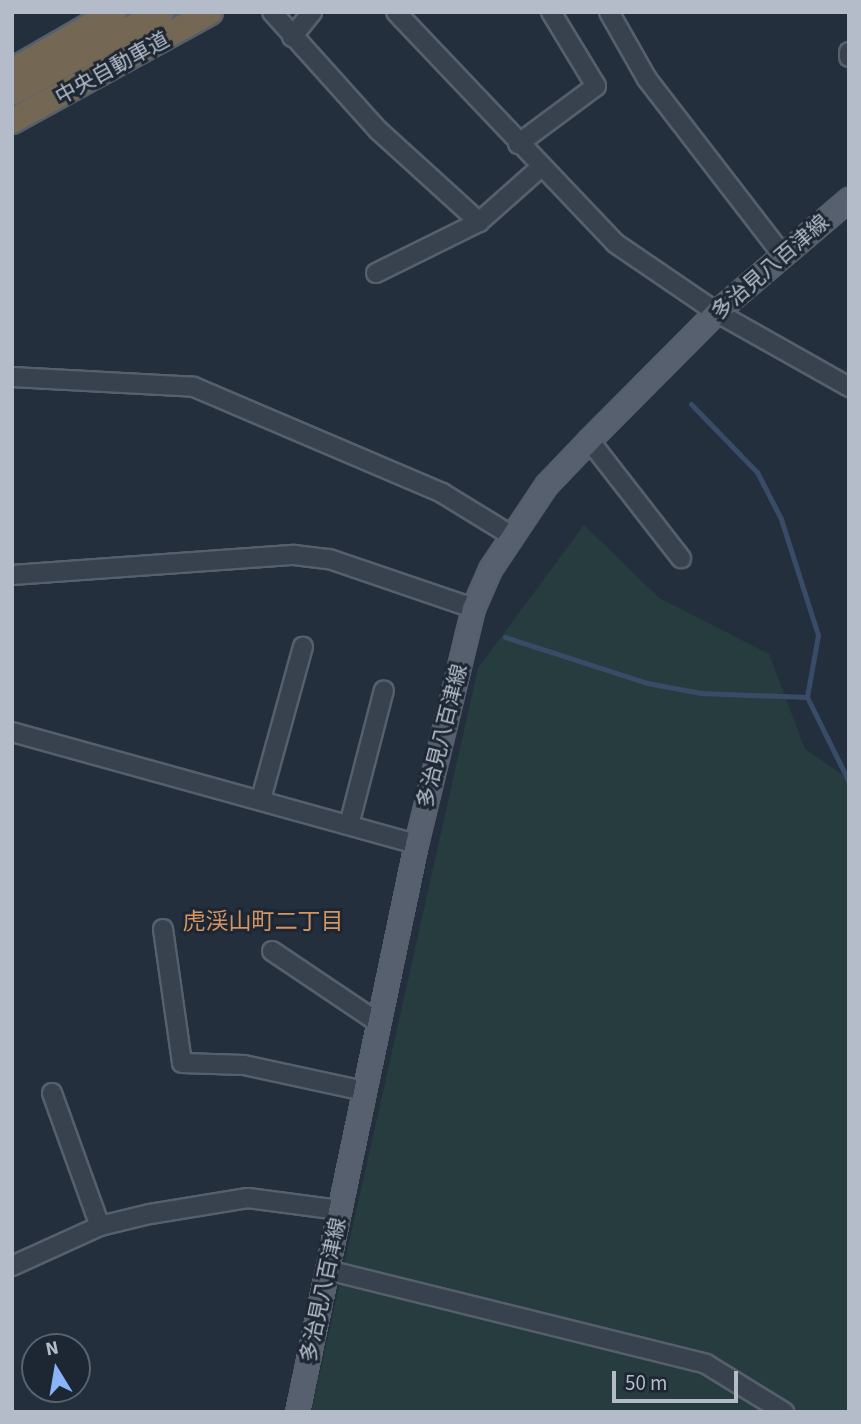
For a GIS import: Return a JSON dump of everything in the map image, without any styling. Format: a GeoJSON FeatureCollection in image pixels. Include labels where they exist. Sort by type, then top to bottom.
{"type":"FeatureCollection","features":[{"type":"Feature","properties":{"kind":"highway"},"geometry":{"type":"LineString","coordinates":[[12,71],[114,12]]}},
{"type":"Feature","properties":{"kind":"highway","name":"中央自動車道"},"geometry":{"type":"LineString","coordinates":[[12,93],[161,12]]}},
{"type":"Feature","properties":{"kind":"highway","name":"中央自動車道"},"geometry":{"type":"LineString","coordinates":[[12,121],[210,12]]}},
{"type":"Feature","properties":{"kind":"main road","name":"多治見八百津線"},"geometry":{"type":"LineString","coordinates":[[297,1412],[416,844],[473,608],[509,534],[589,440],[716,312],[849,199]]}},
{"type":"Feature","properties":{"kind":"street"},"geometry":{"type":"LineString","coordinates":[[272,12],[378,130],[479,222]]}},
{"type":"Feature","properties":{"kind":"street"},"geometry":{"type":"LineString","coordinates":[[292,37],[312,12]]}},
{"type":"Feature","properties":{"kind":"street"},"geometry":{"type":"LineString","coordinates":[[396,12],[518,145],[615,243],[716,312],[849,387]]}},
{"type":"Feature","properties":{"kind":"street"},"geometry":{"type":"LineString","coordinates":[[518,145],[596,86],[551,12]]}},
{"type":"Feature","properties":{"kind":"street"},"geometry":{"type":"LineString","coordinates":[[609,12],[647,79],[782,254]]}},
{"type":"Feature","properties":{"kind":"street"},"geometry":{"type":"LineString","coordinates":[[849,52],[849,57]]}},
{"type":"Feature","properties":{"kind":"street"},"geometry":{"type":"LineString","coordinates":[[376,273],[479,222],[540,168]]}},
{"type":"Feature","properties":{"kind":"street"},"geometry":{"type":"LineString","coordinates":[[12,377],[194,387],[442,493],[509,534]]}},
{"type":"Feature","properties":{"kind":"street"},"geometry":{"type":"LineString","coordinates":[[589,440],[681,558]]}},
{"type":"Feature","properties":{"kind":"street"},"geometry":{"type":"LineString","coordinates":[[12,575],[294,555],[329,559],[473,608]]}},
{"type":"Feature","properties":{"kind":"street"},"geometry":{"type":"LineString","coordinates":[[261,799],[303,646]]}},
{"type":"Feature","properties":{"kind":"street"},"geometry":{"type":"LineString","coordinates":[[349,825],[384,691]]}},
{"type":"Feature","properties":{"kind":"street"},"geometry":{"type":"LineString","coordinates":[[12,732],[416,844]]}},
{"type":"Feature","properties":{"kind":"street"},"geometry":{"type":"LineString","coordinates":[[163,929],[182,1063],[244,1065],[364,1091]]}},
{"type":"Feature","properties":{"kind":"street"},"geometry":{"type":"LineString","coordinates":[[272,951],[379,1023]]}},
{"type":"Feature","properties":{"kind":"street"},"geometry":{"type":"LineString","coordinates":[[52,1093],[100,1226]]}},
{"type":"Feature","properties":{"kind":"street"},"geometry":{"type":"LineString","coordinates":[[12,1266],[100,1226],[248,1198],[339,1210]]}},
{"type":"Feature","properties":{"kind":"street"},"geometry":{"type":"LineString","coordinates":[[327,1270],[706,1364],[784,1412]]}},
{"type":"Feature","properties":{"kind":"green space"},"geometry":{"type":"Polygon","coordinates":[[[584,525],[659,598],[769,654],[805,749],[849,779],[849,1412],[311,1412],[478,668],[584,525]]]}},
{"type":"Feature","properties":{"kind":"waterway"},"geometry":{"type":"LineString","coordinates":[[691,404],[757,472],[781,519],[818,635],[807,697],[849,782]]}},
{"type":"Feature","properties":{"kind":"waterway"},"geometry":{"type":"LineString","coordinates":[[505,637],[647,683],[701,693],[807,697]]}},
{"type":"Feature","properties":{"kind":"district","name":"虎渓山町二丁目"},"geometry":{"type":"Point","coordinates":[263,922]}}]}
